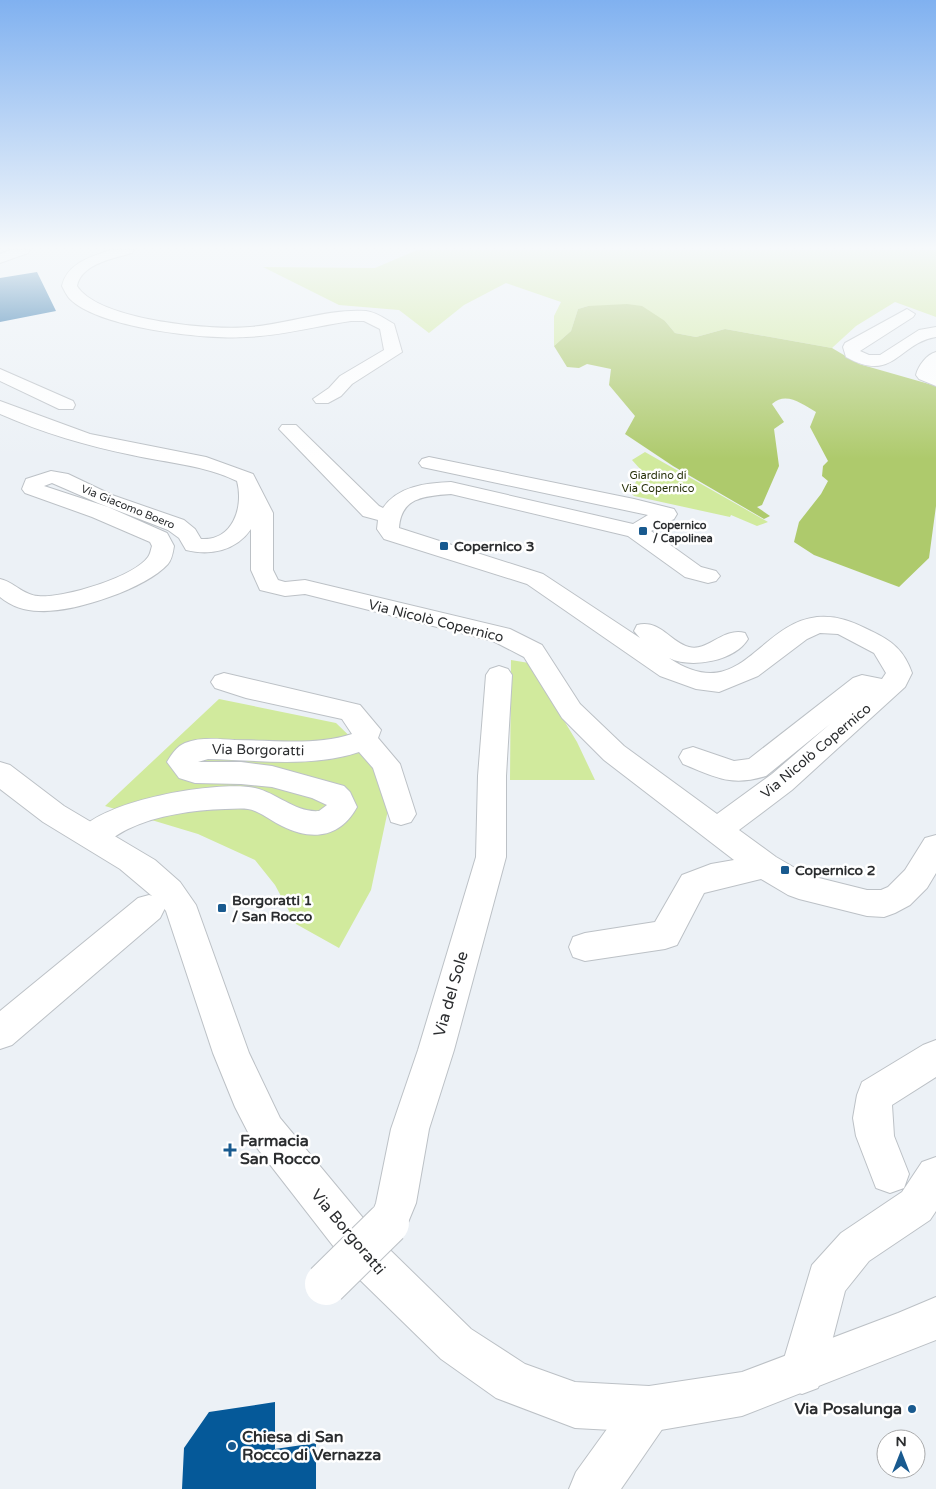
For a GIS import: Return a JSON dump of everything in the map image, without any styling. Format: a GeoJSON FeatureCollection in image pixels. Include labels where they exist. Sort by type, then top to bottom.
{"type":"FeatureCollection","features":[{"type":"Feature","properties":{"kind":"street"},"geometry":{"type":"LineString","coordinates":[[137,319],[213,332],[259,332],[331,319]]}},
{"type":"Feature","properties":{"kind":"street"},"geometry":{"type":"LineString","coordinates":[[322,399],[335,392],[346,380],[393,352],[388,327],[373,319]]}},
{"type":"Feature","properties":{"kind":"street"},"geometry":{"type":"LineString","coordinates":[[898,319],[851,347],[852,353],[867,360],[885,360],[926,333],[936,332]]}},
{"type":"Feature","properties":{"kind":"street"},"geometry":{"type":"LineString","coordinates":[[936,357],[926,370],[925,375],[936,381]]}},
{"type":"Feature","properties":{"kind":"street"},"geometry":{"type":"LineString","coordinates":[[0,374],[66,405]]}},
{"type":"Feature","properties":{"kind":"street"},"geometry":{"type":"LineString","coordinates":[[0,407],[69,435],[137,450],[194,458],[219,466],[246,478],[252,489]]}},
{"type":"Feature","properties":{"kind":"street"},"geometry":{"type":"LineString","coordinates":[[288,429],[371,510],[388,516],[400,501],[411,494],[425,489],[450,488],[636,531],[693,572],[708,576]]}},
{"type":"Feature","properties":{"kind":"street"},"geometry":{"type":"LineString","coordinates":[[429,463],[634,505],[666,514],[636,531]]}},
{"type":"Feature","properties":{"kind":"street","name":"Via Giacomo Boero"},"geometry":{"type":"LineString","coordinates":[[0,586],[22,601],[49,605],[81,600],[139,574],[159,560],[163,546],[159,538],[100,512],[32,489],[33,482],[40,479],[62,478],[104,499],[169,522],[187,534],[194,545],[210,547],[234,537],[245,525],[252,489]]}},
{"type":"Feature","properties":{"kind":"street","name":"Via Nicolò Copernico"},"geometry":{"type":"LineString","coordinates":[[252,489],[262,513],[262,570],[268,585],[285,589],[306,587],[501,635],[533,651],[550,674],[571,711],[614,753],[670,797],[719,829],[765,866],[799,886],[868,903],[884,904],[899,896],[916,878],[936,847]]}},
{"type":"Feature","properties":{"kind":"street","name":"Via Nicolò Copernico"},"geometry":{"type":"LineString","coordinates":[[388,516],[388,529],[392,534],[535,579],[669,670],[696,680],[719,683],[749,670],[798,633],[817,625],[843,626],[883,647],[896,664],[899,673],[896,681],[782,782],[719,829]]}},
{"type":"Feature","properties":{"kind":"street"},"geometry":{"type":"LineString","coordinates":[[419,544],[425,536],[553,568],[683,655],[706,655],[736,639]]}},
{"type":"Feature","properties":{"kind":"street","name":"Via del Sole"},"geometry":{"type":"LineString","coordinates":[[326,1284],[388,1223],[396,1203],[410,1129],[436,1050],[491,857],[492,776],[499,674]]}},
{"type":"Feature","properties":{"kind":"street"},"geometry":{"type":"LineString","coordinates":[[224,682],[246,689],[351,712],[368,730],[364,740],[386,764],[401,814]]}},
{"type":"Feature","properties":{"kind":"street","name":"Via Nicolò Copernico"},"geometry":{"type":"LineString","coordinates":[[693,757],[733,772],[756,769],[862,684],[888,689]]}},
{"type":"Feature","properties":{"kind":"street","name":"Via Borgoratti"},"geometry":{"type":"LineString","coordinates":[[91,836],[120,820],[140,813],[225,798],[254,799],[276,807],[294,820],[309,824],[322,823],[334,818],[342,807],[340,800],[334,794],[278,776],[236,772],[196,774],[185,768],[181,762],[193,751],[208,749],[235,748],[287,751],[337,749],[364,740]]}},
{"type":"Feature","properties":{"kind":"street","name":"Via Borgoratti"},"geometry":{"type":"LineString","coordinates":[[0,773],[17,788],[150,873],[169,890],[180,905],[231,1053],[263,1124],[298,1172],[373,1263],[456,1344],[512,1382],[575,1405],[649,1409]]}},
{"type":"Feature","properties":{"kind":"street"},"geometry":{"type":"LineString","coordinates":[[585,947],[665,934],[693,884],[711,877],[765,866]]}},
{"type":"Feature","properties":{"kind":"street"},"geometry":{"type":"LineString","coordinates":[[0,1033],[148,908]]}},
{"type":"Feature","properties":{"kind":"street"},"geometry":{"type":"LineString","coordinates":[[890,1174],[873,1135],[870,1116],[875,1095],[936,1057]]}},
{"type":"Feature","properties":{"kind":"street"},"geometry":{"type":"LineString","coordinates":[[802,1372],[827,1280],[855,1247],[916,1206],[936,1176]]}},
{"type":"Feature","properties":{"kind":"street"},"geometry":{"type":"LineString","coordinates":[[593,1489],[649,1409],[742,1394],[936,1318]]}},
{"type":"Feature","properties":{"kind":"green space"},"geometry":{"type":"Polygon","coordinates":[[[411,319],[446,319],[429,333],[411,319]]]}},
{"type":"Feature","properties":{"kind":"green space"},"geometry":{"type":"Polygon","coordinates":[[[554,319],[575,319],[571,331],[554,346],[554,319]]]}},
{"type":"Feature","properties":{"kind":"green space"},"geometry":{"type":"Polygon","coordinates":[[[575,319],[663,319],[675,333],[696,337],[725,329],[832,348],[859,364],[936,386],[936,506],[929,558],[899,587],[814,555],[794,542],[799,522],[821,494],[828,481],[822,476],[823,466],[828,461],[810,427],[816,412],[794,400],[777,400],[772,404],[784,422],[774,429],[779,466],[762,505],[757,507],[770,516],[764,519],[673,466],[625,434],[635,416],[609,385],[611,369],[587,364],[579,368],[567,367],[554,346],[571,331],[575,319]]]}},
{"type":"Feature","properties":{"kind":"green space"},"geometry":{"type":"Polygon","coordinates":[[[658,319],[867,319],[856,326],[832,348],[725,329],[696,337],[675,333],[665,321],[658,319]]]}},
{"type":"Feature","properties":{"kind":"green space","name":"Giardino di Via Copernico"},"geometry":{"type":"Polygon","coordinates":[[[645,452],[768,522],[757,526],[731,515],[730,517],[634,496],[631,493],[641,470],[632,460],[645,452]]]}},
{"type":"Feature","properties":{"kind":"green space"},"geometry":{"type":"Polygon","coordinates":[[[511,660],[529,663],[577,742],[595,780],[510,780],[511,660]]]}},
{"type":"Feature","properties":{"kind":"green space"},"geometry":{"type":"Polygon","coordinates":[[[219,699],[336,723],[363,749],[378,777],[388,810],[371,890],[339,948],[296,924],[275,885],[255,860],[198,834],[105,806],[219,699]]]}},
{"type":"Feature","properties":{"kind":"building"},"geometry":{"type":"Polygon","coordinates":[[[0,319],[13,319],[0,322],[0,319]]]}},
{"type":"Feature","properties":{"kind":"building","name":"Chiesa di San Rocco di Vernazza"},"geometry":{"type":"Polygon","coordinates":[[[275,1402],[275,1449],[316,1443],[316,1489],[182,1489],[184,1448],[209,1412],[275,1402]]]}},
{"type":"Feature","properties":{"kind":"place","name":"Copernico / Capolinea"},"geometry":{"type":"Point","coordinates":[643,531]}},
{"type":"Feature","properties":{"kind":"place","name":"Copernico 3"},"geometry":{"type":"Point","coordinates":[444,546]}},
{"type":"Feature","properties":{"kind":"place","name":"Copernico 2"},"geometry":{"type":"Point","coordinates":[785,870]}},
{"type":"Feature","properties":{"kind":"place","name":"Borgoratti 1 / San Rocco"},"geometry":{"type":"Point","coordinates":[222,908]}},
{"type":"Feature","properties":{"kind":"place","name":"Farmacia San Rocco"},"geometry":{"type":"Point","coordinates":[230,1150]}},
{"type":"Feature","properties":{"kind":"place","name":"Via Posalunga"},"geometry":{"type":"Point","coordinates":[912,1409]}},
{"type":"Feature","properties":{"kind":"place","name":"Chiesa di San Rocco di Vernazza"},"geometry":{"type":"Point","coordinates":[232,1446]}}]}
